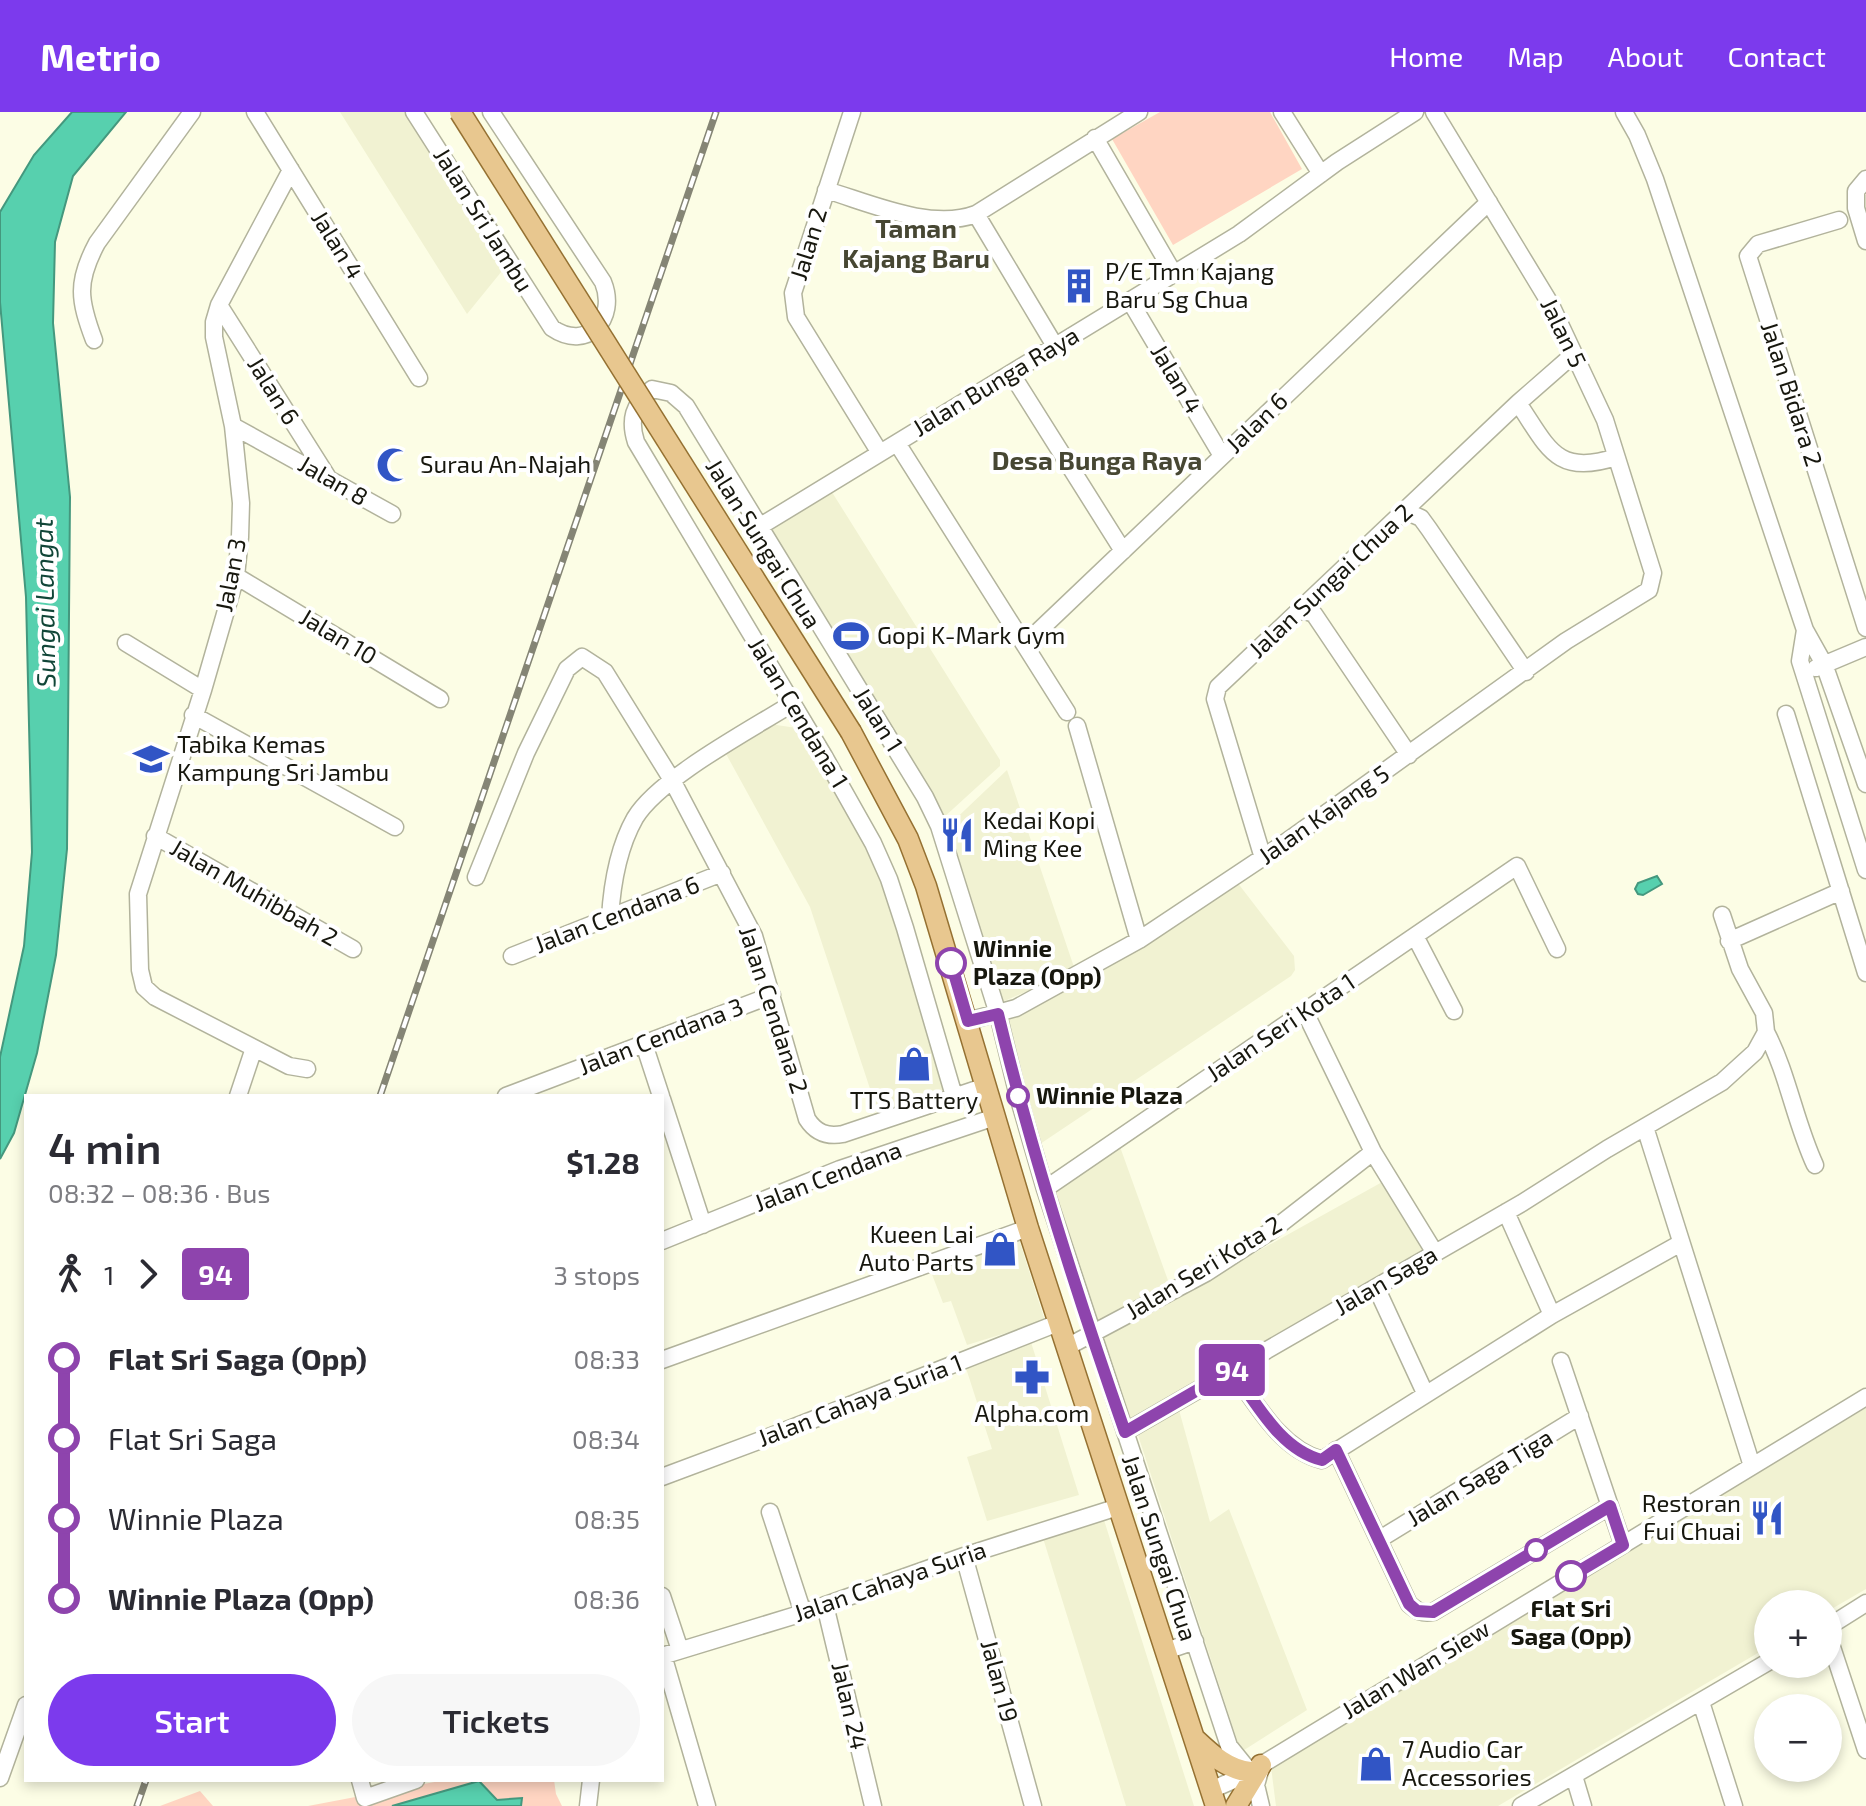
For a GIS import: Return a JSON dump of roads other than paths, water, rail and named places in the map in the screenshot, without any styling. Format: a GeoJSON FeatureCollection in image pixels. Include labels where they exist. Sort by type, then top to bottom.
{"type":"FeatureCollection","features":[{"type":"Feature","properties":{"kind":"main road","name":"Jalan Sungai Chua"},"geometry":{"type":"LineString","coordinates":[[460,112],[851,732],[908,839],[942,934],[1058,1323],[1214,1798]]}},
{"type":"Feature","properties":{"kind":"main road"},"geometry":{"type":"LineString","coordinates":[[1193,1737],[1216,1759],[1233,1768],[1256,1769],[1236,1806]]}},
{"type":"Feature","properties":{"kind":"street"},"geometry":{"type":"LineString","coordinates":[[94,340],[81,296],[81,282],[89,257],[192,112]]}},
{"type":"Feature","properties":{"kind":"street","name":"Jalan 4"},"geometry":{"type":"LineString","coordinates":[[255,112],[419,378]]}},
{"type":"Feature","properties":{"kind":"street","name":"Jalan Sri Jambu"},"geometry":{"type":"LineString","coordinates":[[414,112],[552,328],[562,335],[573,337],[596,329],[606,317],[609,306],[603,282],[491,112]]}},
{"type":"Feature","properties":{"kind":"street","name":"Jalan 2"},"geometry":{"type":"LineString","coordinates":[[852,112],[793,293],[796,317],[880,453]]}},
{"type":"Feature","properties":{"kind":"street"},"geometry":{"type":"LineString","coordinates":[[826,190],[924,218],[953,221],[976,214],[1095,138],[1117,118],[1139,112]]}},
{"type":"Feature","properties":{"kind":"street"},"geometry":{"type":"LineString","coordinates":[[1282,112],[1321,174]]}},
{"type":"Feature","properties":{"kind":"street","name":"Jalan Bunga Raya"},"geometry":{"type":"LineString","coordinates":[[759,527],[1239,234],[1321,174],[1415,112]]}},
{"type":"Feature","properties":{"kind":"street","name":"Jalan 5"},"geometry":{"type":"LineString","coordinates":[[1434,112],[1551,305],[1605,420],[1653,573]]}},
{"type":"Feature","properties":{"kind":"street"},"geometry":{"type":"LineString","coordinates":[[1624,112],[1655,179],[1805,630],[1824,664],[1866,784]]}},
{"type":"Feature","properties":{"kind":"street"},"geometry":{"type":"LineString","coordinates":[[1095,138],[1174,274]]}},
{"type":"Feature","properties":{"kind":"street","name":"Jalan 3"},"geometry":{"type":"LineString","coordinates":[[254,1048],[155,997],[144,987],[140,970],[138,894],[236,576],[241,503],[233,426],[214,337],[214,322],[219,305],[291,170]]}},
{"type":"Feature","properties":{"kind":"street"},"geometry":{"type":"LineString","coordinates":[[1861,185],[1856,208],[1866,241]]}},
{"type":"Feature","properties":{"kind":"street","name":"Jalan 6"},"geometry":{"type":"LineString","coordinates":[[1025,644],[1489,202]]}},
{"type":"Feature","properties":{"kind":"street"},"geometry":{"type":"LineString","coordinates":[[976,214],[1055,346]]}},
{"type":"Feature","properties":{"kind":"street","name":"Jalan Bidara 2"},"geometry":{"type":"LineString","coordinates":[[1839,220],[1758,244],[1748,256],[1866,628]]}},
{"type":"Feature","properties":{"kind":"street","name":"Jalan 4"},"geometry":{"type":"LineString","coordinates":[[1130,301],[1222,456]]}},
{"type":"Feature","properties":{"kind":"street","name":"Jalan 6"},"geometry":{"type":"LineString","coordinates":[[219,305],[327,476]]}},
{"type":"Feature","properties":{"kind":"street","name":"Jalan Sungai Chua 2"},"geometry":{"type":"LineString","coordinates":[[1263,858],[1215,699],[1218,687],[1518,403],[1574,354]]}},
{"type":"Feature","properties":{"kind":"street"},"geometry":{"type":"LineString","coordinates":[[1011,373],[1123,551]]}},
{"type":"Feature","properties":{"kind":"street","name":"Jalan Cendana 1"},"geometry":{"type":"LineString","coordinates":[[686,406],[671,393],[652,389],[640,401],[632,417],[636,442],[867,832],[889,879],[954,1096]]}},
{"type":"Feature","properties":{"kind":"street"},"geometry":{"type":"LineString","coordinates":[[1518,403],[1544,441],[1568,463],[1584,465],[1616,457]]}},
{"type":"Feature","properties":{"kind":"street","name":"Jalan 1"},"geometry":{"type":"LineString","coordinates":[[686,406],[925,797],[939,826],[998,1014],[1045,1189],[1229,1746],[1256,1769]]}},
{"type":"Feature","properties":{"kind":"street","name":"Jalan 8"},"geometry":{"type":"LineString","coordinates":[[233,426],[392,514]]}},
{"type":"Feature","properties":{"kind":"street"},"geometry":{"type":"LineString","coordinates":[[897,443],[1072,719],[1139,940]]}},
{"type":"Feature","properties":{"kind":"street"},"geometry":{"type":"LineString","coordinates":[[1405,511],[1421,518],[1526,672]]}},
{"type":"Feature","properties":{"kind":"street","name":"Jalan Kajang 5"},"geometry":{"type":"LineString","coordinates":[[968,1021],[1016,1008],[1139,940],[1263,858],[1566,641],[1649,590],[1653,573]]}},
{"type":"Feature","properties":{"kind":"street","name":"Jalan 10"},"geometry":{"type":"LineString","coordinates":[[236,576],[440,699]]}},
{"type":"Feature","properties":{"kind":"street"},"geometry":{"type":"LineString","coordinates":[[1300,609],[1314,614],[1409,755]]}},
{"type":"Feature","properties":{"kind":"street"},"geometry":{"type":"LineString","coordinates":[[1805,630],[1800,661],[1803,673],[1866,870]]}},
{"type":"Feature","properties":{"kind":"street"},"geometry":{"type":"LineString","coordinates":[[126,643],[203,690]]}},
{"type":"Feature","properties":{"kind":"street"},"geometry":{"type":"LineString","coordinates":[[1803,673],[1866,647]]}},
{"type":"Feature","properties":{"kind":"street","name":"Jalan Cendana 2"},"geometry":{"type":"LineString","coordinates":[[476,877],[526,753],[567,669],[582,657],[605,672],[672,780],[754,936],[807,1119],[818,1132],[834,1136],[843,1134],[954,1096]]}},
{"type":"Feature","properties":{"kind":"street"},"geometry":{"type":"LineString","coordinates":[[610,918],[612,892],[624,841],[636,817],[652,796],[793,703]]}},
{"type":"Feature","properties":{"kind":"street"},"geometry":{"type":"LineString","coordinates":[[1786,714],[1866,973]]}},
{"type":"Feature","properties":{"kind":"street"},"geometry":{"type":"LineString","coordinates":[[193,715],[395,827]]}},
{"type":"Feature","properties":{"kind":"street","name":"Jalan Muhibbah 2"},"geometry":{"type":"LineString","coordinates":[[155,836],[353,949]]}},
{"type":"Feature","properties":{"kind":"street","name":"Jalan Seri Kota 1"},"geometry":{"type":"LineString","coordinates":[[1045,1189],[1517,866],[1557,949]]}},
{"type":"Feature","properties":{"kind":"street","name":"Jalan Cendana 6"},"geometry":{"type":"LineString","coordinates":[[512,956],[722,873]]}},
{"type":"Feature","properties":{"kind":"street"},"geometry":{"type":"LineString","coordinates":[[1729,941],[1841,891]]}},
{"type":"Feature","properties":{"kind":"street"},"geometry":{"type":"LineString","coordinates":[[1722,915],[1740,969],[1764,1013],[1766,1032],[1776,1050],[1802,1137],[1815,1165]]}},
{"type":"Feature","properties":{"kind":"street"},"geometry":{"type":"LineString","coordinates":[[942,934],[970,923]]}},
{"type":"Feature","properties":{"kind":"street"},"geometry":{"type":"LineString","coordinates":[[1415,936],[1454,1011]]}},
{"type":"Feature","properties":{"kind":"street","name":"Jalan Cendana 3"},"geometry":{"type":"LineString","coordinates":[[532,1091],[772,995]]}},
{"type":"Feature","properties":{"kind":"street"},"geometry":{"type":"LineString","coordinates":[[1305,1012],[1373,1152],[1435,1253]]}},
{"type":"Feature","properties":{"kind":"street","name":"Jalan Saga"},"geometry":{"type":"LineString","coordinates":[[1125,1432],[1506,1212],[1722,1082],[1755,1052],[1766,1032]]}},
{"type":"Feature","properties":{"kind":"street"},"geometry":{"type":"LineString","coordinates":[[644,1044],[661,1094]]}},
{"type":"Feature","properties":{"kind":"street"},"geometry":{"type":"LineString","coordinates":[[239,1094],[254,1048],[289,1066],[307,1069]]}},
{"type":"Feature","properties":{"kind":"street"},"geometry":{"type":"LineString","coordinates":[[954,1096],[986,1086]]}},
{"type":"Feature","properties":{"kind":"street"},"geometry":{"type":"LineString","coordinates":[[664,1103],[703,1225]]}},
{"type":"Feature","properties":{"kind":"street","name":"Jalan Cendana"},"geometry":{"type":"LineString","coordinates":[[664,1240],[840,1169],[995,1117]]}},
{"type":"Feature","properties":{"kind":"street"},"geometry":{"type":"LineString","coordinates":[[1645,1127],[1752,1466]]}},
{"type":"Feature","properties":{"kind":"street","name":"Jalan Seri Kota 2"},"geometry":{"type":"LineString","coordinates":[[1067,1347],[1206,1273],[1373,1152]]}},
{"type":"Feature","properties":{"kind":"street"},"geometry":{"type":"LineString","coordinates":[[1506,1212],[1552,1315]]}},
{"type":"Feature","properties":{"kind":"street"},"geometry":{"type":"LineString","coordinates":[[664,1359],[1028,1228]]}},
{"type":"Feature","properties":{"kind":"street"},"geometry":{"type":"LineString","coordinates":[[1232,1370],[1268,1419],[1298,1449],[1322,1460],[1552,1315],[1681,1243]]}},
{"type":"Feature","properties":{"kind":"street"},"geometry":{"type":"LineString","coordinates":[[1376,1287],[1425,1393]]}},
{"type":"Feature","properties":{"kind":"street","name":"Jalan Cahaya Suria 1"},"geometry":{"type":"LineString","coordinates":[[664,1476],[1058,1323]]}},
{"type":"Feature","properties":{"kind":"street"},"geometry":{"type":"LineString","coordinates":[[1561,1361],[1623,1545]]}},
{"type":"Feature","properties":{"kind":"street","name":"Jalan Wan Siew"},"geometry":{"type":"LineString","coordinates":[[1214,1798],[1256,1769],[1866,1397]]}},
{"type":"Feature","properties":{"kind":"street","name":"Jalan Saga Tiga"},"geometry":{"type":"LineString","coordinates":[[1380,1539],[1580,1416]]}},
{"type":"Feature","properties":{"kind":"street"},"geometry":{"type":"LineString","coordinates":[[1336,1450],[1409,1604],[1417,1611],[1426,1613],[1433,1612],[1610,1506]]}},
{"type":"Feature","properties":{"kind":"street","name":"Jalan Cahaya Suria"},"geometry":{"type":"LineString","coordinates":[[664,1656],[803,1613],[964,1556],[1118,1507]]}},
{"type":"Feature","properties":{"kind":"street"},"geometry":{"type":"LineString","coordinates":[[770,1512],[803,1613]]}},
{"type":"Feature","properties":{"kind":"street","name":"Jalan 19"},"geometry":{"type":"LineString","coordinates":[[964,1556],[1033,1806]]}},
{"type":"Feature","properties":{"kind":"street"},"geometry":{"type":"LineString","coordinates":[[664,1602],[680,1650]]}},
{"type":"Feature","properties":{"kind":"street"},"geometry":{"type":"LineString","coordinates":[[1842,1618],[1866,1603]]}},
{"type":"Feature","properties":{"kind":"street","name":"Jalan 24"},"geometry":{"type":"LineString","coordinates":[[825,1605],[873,1806]]}},
{"type":"Feature","properties":{"kind":"street"},"geometry":{"type":"LineString","coordinates":[[1166,1651],[1195,1641]]}},
{"type":"Feature","properties":{"kind":"street"},"geometry":{"type":"LineString","coordinates":[[664,1659],[707,1806]]}},
{"type":"Feature","properties":{"kind":"street"},"geometry":{"type":"LineString","coordinates":[[1521,1806],[1754,1670]]}},
{"type":"Feature","properties":{"kind":"street"},"geometry":{"type":"LineString","coordinates":[[1842,1677],[1866,1750]]}},
{"type":"Feature","properties":{"kind":"street"},"geometry":{"type":"LineString","coordinates":[[1701,1702],[1734,1806]]}},
{"type":"Feature","properties":{"kind":"street"},"geometry":{"type":"LineString","coordinates":[[0,1778],[5,1752],[24,1709]]}},
{"type":"Feature","properties":{"kind":"street"},"geometry":{"type":"LineString","coordinates":[[1256,1769],[1261,1806]]}},
{"type":"Feature","properties":{"kind":"street"},"geometry":{"type":"LineString","coordinates":[[1574,1776],[1583,1806]]}},
{"type":"Feature","properties":{"kind":"street"},"geometry":{"type":"LineString","coordinates":[[361,1782],[365,1798],[410,1782]]}},
{"type":"Feature","properties":{"kind":"street"},"geometry":{"type":"LineString","coordinates":[[588,1806],[591,1782]]}},
{"type":"Feature","properties":{"kind":"water","name":"Sungai Langat"},"geometry":{"type":"Polygon","coordinates":[[[72,112],[126,112],[73,176],[55,242],[53,323],[70,497],[67,849],[56,955],[37,1053],[14,1133],[0,1159],[0,1057],[24,946],[32,852],[26,597],[0,302],[0,212],[34,155],[72,112]]]}},
{"type":"Feature","properties":{"kind":"water"},"geometry":{"type":"Polygon","coordinates":[[[1657,876],[1662,884],[1643,895],[1638,894],[1635,889],[1638,883],[1657,876]]]}},
{"type":"Feature","properties":{"kind":"water"},"geometry":{"type":"Polygon","coordinates":[[[476,1782],[480,1782],[497,1800],[522,1798],[521,1806],[392,1806],[476,1782]]]}},
{"type":"Feature","properties":{"kind":"railway"},"geometry":{"type":"LineString","coordinates":[[381,1094],[716,112]]}},
{"type":"Feature","properties":{"kind":"railway"},"geometry":{"type":"LineString","coordinates":[[137,1806],[145,1782]]}},
{"type":"Feature","properties":{"kind":"place","name":"P/E Tmn Kajang Baru Sg Chua"},"geometry":{"type":"Point","coordinates":[1079,286]}},
{"type":"Feature","properties":{"kind":"place","name":"Surau An-Najah"},"geometry":{"type":"Point","coordinates":[394,465]}},
{"type":"Feature","properties":{"kind":"place","name":"Gopi K-Mark Gym"},"geometry":{"type":"Point","coordinates":[851,636]}},
{"type":"Feature","properties":{"kind":"place","name":"Tabika Kemas Kampung Sri Jambu"},"geometry":{"type":"Point","coordinates":[151,759]}},
{"type":"Feature","properties":{"kind":"place","name":"Kedai Kopi Ming Kee"},"geometry":{"type":"Point","coordinates":[957,835]}},
{"type":"Feature","properties":{"kind":"place","name":"Winnie Plaza (Opp)"},"geometry":{"type":"Point","coordinates":[951,963]}},
{"type":"Feature","properties":{"kind":"place","name":"TTS Battery"},"geometry":{"type":"Point","coordinates":[914,1064]}},
{"type":"Feature","properties":{"kind":"place","name":"Winnie Plaza"},"geometry":{"type":"Point","coordinates":[1018,1096]}},
{"type":"Feature","properties":{"kind":"place","name":"Kueen Lai Auto Parts"},"geometry":{"type":"Point","coordinates":[1000,1249]}},
{"type":"Feature","properties":{"kind":"place","name":"Alpha.com"},"geometry":{"type":"Point","coordinates":[1032,1377]}},
{"type":"Feature","properties":{"kind":"place","name":"Restoran Fui Chuai"},"geometry":{"type":"Point","coordinates":[1767,1518]}},
{"type":"Feature","properties":{"kind":"place","name":"Flat Sri Saga (Opp)"},"geometry":{"type":"Point","coordinates":[1571,1576]}},
{"type":"Feature","properties":{"kind":"place","name":"7 Audio Car Accessories"},"geometry":{"type":"Point","coordinates":[1376,1764]}},
{"type":"Feature","properties":{"kind":"district","name":"Taman Kajang Baru"},"geometry":{"type":"Point","coordinates":[916,244]}},
{"type":"Feature","properties":{"kind":"district","name":"Desa Bunga Raya"},"geometry":{"type":"Point","coordinates":[1097,461]}}]}
